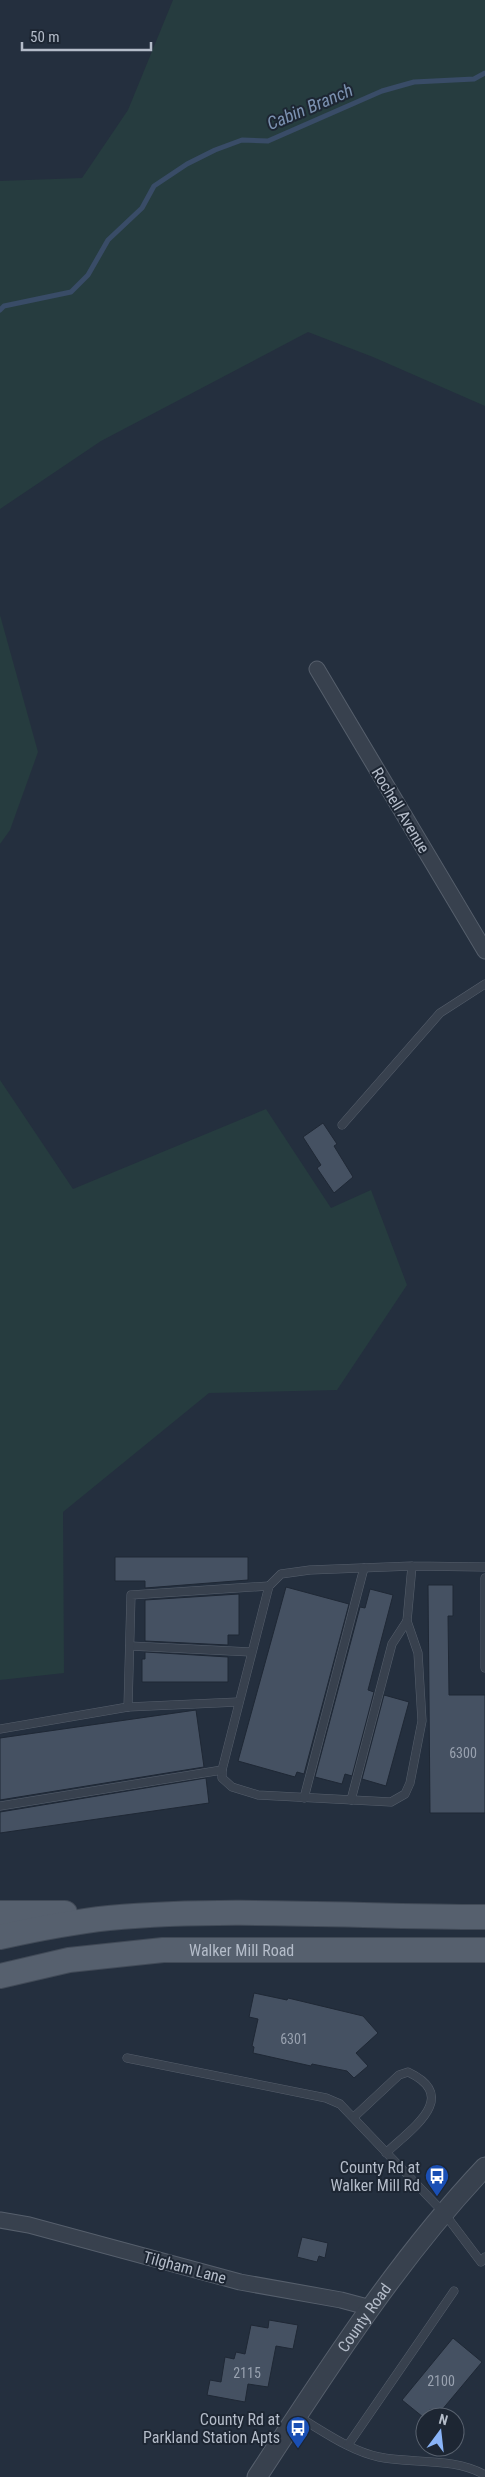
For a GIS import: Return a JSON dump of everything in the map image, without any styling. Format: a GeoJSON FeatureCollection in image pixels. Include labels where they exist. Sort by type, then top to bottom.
{"type":"FeatureCollection","features":[{"type":"Feature","properties":{"kind":"main road"},"geometry":{"type":"LineString","coordinates":[[460,1917],[485,1906]]}},
{"type":"Feature","properties":{"kind":"main road"},"geometry":{"type":"LineString","coordinates":[[0,1913],[485,1917]]}},
{"type":"Feature","properties":{"kind":"main road"},"geometry":{"type":"LineString","coordinates":[[0,1937],[58,1925],[164,1914]]}},
{"type":"Feature","properties":{"kind":"main road","name":"Walker Mill Road"},"geometry":{"type":"LineString","coordinates":[[0,1976],[69,1960],[163,1950],[485,1950]]}},
{"type":"Feature","properties":{"kind":"street","name":"Rochell Avenue"},"geometry":{"type":"LineString","coordinates":[[317,669],[485,951]]}},
{"type":"Feature","properties":{"kind":"street","name":"County Road"},"geometry":{"type":"LineString","coordinates":[[257,2477],[371,2308],[444,2213],[485,2167]]}},
{"type":"Feature","properties":{"kind":"street","name":"Tilgham Lane"},"geometry":{"type":"LineString","coordinates":[[0,2220],[29,2225],[240,2282],[341,2300],[371,2308]]}},
{"type":"Feature","properties":{"kind":"lane"},"geometry":{"type":"LineString","coordinates":[[342,1125],[440,1013],[485,984]]}},
{"type":"Feature","properties":{"kind":"lane"},"geometry":{"type":"LineString","coordinates":[[412,1566],[407,1620],[418,1653],[422,1721],[410,1783],[405,1794],[391,1802],[258,1795],[232,1787],[222,1778],[222,1770],[269,1586],[281,1574],[310,1570],[412,1566],[485,1567]]}},
{"type":"Feature","properties":{"kind":"lane"},"geometry":{"type":"LineString","coordinates":[[304,1798],[364,1568]]}},
{"type":"Feature","properties":{"kind":"lane"},"geometry":{"type":"LineString","coordinates":[[485,1578],[483,1668],[485,1668]]}},
{"type":"Feature","properties":{"kind":"lane"},"geometry":{"type":"LineString","coordinates":[[128,1707],[131,1595],[269,1586]]}},
{"type":"Feature","properties":{"kind":"lane"},"geometry":{"type":"LineString","coordinates":[[351,1800],[392,1644],[407,1620]]}},
{"type":"Feature","properties":{"kind":"lane"},"geometry":{"type":"LineString","coordinates":[[130,1646],[251,1652]]}},
{"type":"Feature","properties":{"kind":"lane"},"geometry":{"type":"LineString","coordinates":[[0,1729],[128,1707],[238,1702]]}},
{"type":"Feature","properties":{"kind":"lane"},"geometry":{"type":"LineString","coordinates":[[0,1806],[222,1770]]}},
{"type":"Feature","properties":{"kind":"lane"},"geometry":{"type":"LineString","coordinates":[[127,2058],[326,2098],[340,2104],[444,2213],[484,2262]]}},
{"type":"Feature","properties":{"kind":"lane"},"geometry":{"type":"LineString","coordinates":[[354,2117],[399,2074],[408,2072],[416,2076],[432,2093],[433,2103],[428,2112],[386,2153]]}},
{"type":"Feature","properties":{"kind":"lane"},"geometry":{"type":"LineString","coordinates":[[348,2445],[454,2291]]}},
{"type":"Feature","properties":{"kind":"lane"},"geometry":{"type":"LineString","coordinates":[[297,2416],[348,2445],[379,2457],[460,2466],[485,2475]]}},
{"type":"Feature","properties":{"kind":"green space"},"geometry":{"type":"Polygon","coordinates":[[[173,0],[485,0],[485,406],[373,357],[308,332],[101,441],[0,509],[0,181],[82,178],[128,110],[173,0]]]}},
{"type":"Feature","properties":{"kind":"green space"},"geometry":{"type":"Polygon","coordinates":[[[0,615],[38,752],[10,830],[0,844],[0,615]]]}},
{"type":"Feature","properties":{"kind":"green space"},"geometry":{"type":"Polygon","coordinates":[[[0,1080],[73,1189],[266,1109],[331,1208],[371,1190],[407,1285],[337,1390],[209,1393],[63,1512],[64,1673],[0,1680],[0,1080]]]}},
{"type":"Feature","properties":{"kind":"building"},"geometry":{"type":"Polygon","coordinates":[[[323,1123],[337,1144],[334,1146],[353,1177],[334,1193],[317,1168],[321,1165],[303,1137],[323,1123]]]}},
{"type":"Feature","properties":{"kind":"building"},"geometry":{"type":"Polygon","coordinates":[[[115,1557],[248,1557],[248,1580],[145,1588],[145,1581],[115,1581],[115,1557]]]}},
{"type":"Feature","properties":{"kind":"building"},"geometry":{"type":"Polygon","coordinates":[[[428,1585],[453,1585],[453,1616],[448,1616],[449,1695],[485,1695],[485,1813],[430,1813],[428,1585]]]}},
{"type":"Feature","properties":{"kind":"building"},"geometry":{"type":"Polygon","coordinates":[[[286,1587],[349,1604],[304,1774],[297,1772],[295,1777],[238,1761],[286,1587]]]}},
{"type":"Feature","properties":{"kind":"building"},"geometry":{"type":"Polygon","coordinates":[[[370,1589],[393,1595],[368,1690],[374,1692],[352,1776],[345,1774],[342,1784],[315,1777],[360,1607],[365,1608],[370,1589]]]}},
{"type":"Feature","properties":{"kind":"building"},"geometry":{"type":"Polygon","coordinates":[[[239,1594],[239,1635],[228,1635],[228,1645],[145,1641],[145,1600],[239,1594]]]}},
{"type":"Feature","properties":{"kind":"building"},"geometry":{"type":"Polygon","coordinates":[[[145,1652],[228,1657],[228,1682],[142,1682],[142,1659],[145,1659],[145,1652]]]}},
{"type":"Feature","properties":{"kind":"building"},"geometry":{"type":"Polygon","coordinates":[[[384,1695],[409,1702],[386,1786],[362,1779],[384,1695]]]}},
{"type":"Feature","properties":{"kind":"building"},"geometry":{"type":"Polygon","coordinates":[[[196,1710],[204,1767],[0,1800],[0,1738],[196,1710]]]}},
{"type":"Feature","properties":{"kind":"building"},"geometry":{"type":"Polygon","coordinates":[[[206,1778],[209,1803],[0,1833],[0,1812],[206,1778]]]}},
{"type":"Feature","properties":{"kind":"building"},"geometry":{"type":"Polygon","coordinates":[[[254,1993],[287,2000],[288,1998],[363,2016],[378,2033],[356,2053],[368,2066],[354,2078],[347,2071],[312,2064],[311,2066],[253,2053],[254,2047],[252,2046],[258,2019],[249,2017],[254,1993]]]}},
{"type":"Feature","properties":{"kind":"building"},"geometry":{"type":"Polygon","coordinates":[[[302,2237],[328,2243],[325,2258],[319,2256],[317,2262],[297,2257],[302,2237]]]}},
{"type":"Feature","properties":{"kind":"building"},"geometry":{"type":"Polygon","coordinates":[[[269,2320],[298,2325],[293,2349],[276,2346],[268,2387],[248,2384],[245,2402],[207,2395],[210,2380],[221,2382],[225,2357],[234,2359],[236,2352],[245,2354],[251,2325],[268,2328],[269,2320]]]}},
{"type":"Feature","properties":{"kind":"building"},"geometry":{"type":"Polygon","coordinates":[[[453,2338],[482,2362],[444,2407],[415,2407],[415,2411],[402,2400],[453,2338]]]}},
{"type":"Feature","properties":{"kind":"waterway","name":"Cabin Branch"},"geometry":{"type":"LineString","coordinates":[[0,310],[4,306],[71,292],[88,275],[108,240],[142,208],[154,186],[187,164],[215,150],[242,140],[268,141],[382,91],[414,82],[474,79],[485,73]]}},
{"type":"Feature","properties":{"kind":"place","name":"County Rd at Walker Mill Rd"},"geometry":{"type":"Point","coordinates":[437,2197]}},
{"type":"Feature","properties":{"kind":"place","name":"County Rd at Parkland Station Apts"},"geometry":{"type":"Point","coordinates":[298,2449]}}]}
